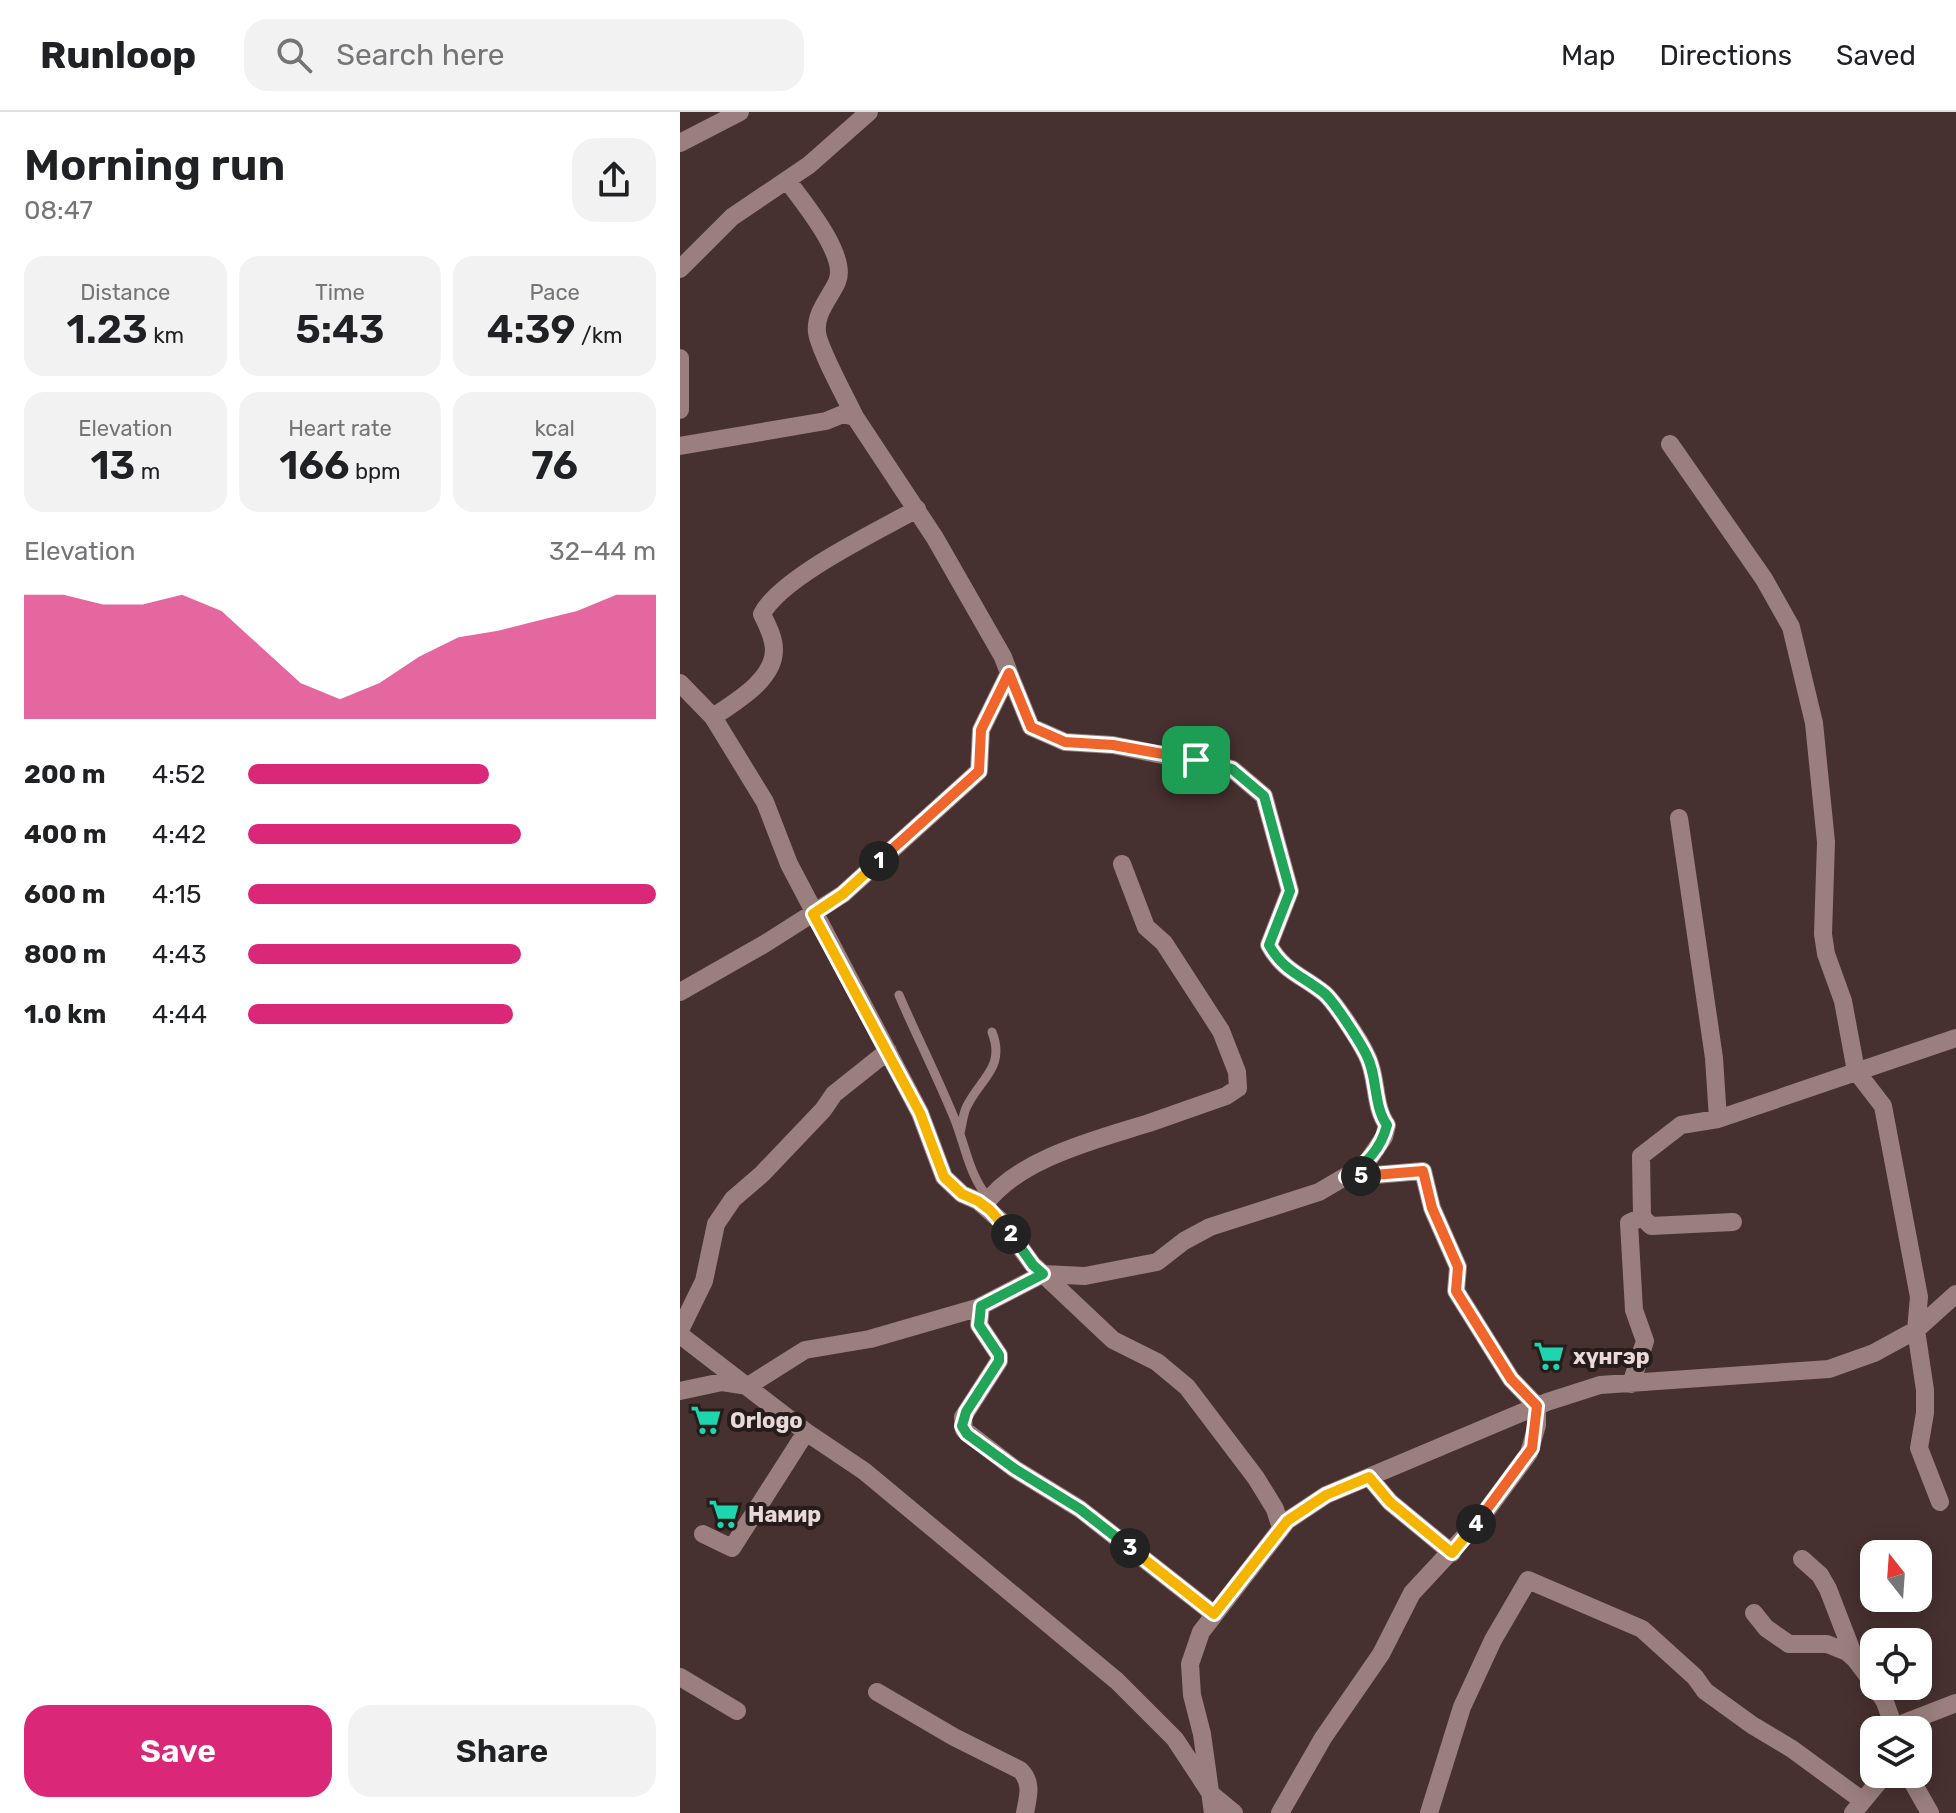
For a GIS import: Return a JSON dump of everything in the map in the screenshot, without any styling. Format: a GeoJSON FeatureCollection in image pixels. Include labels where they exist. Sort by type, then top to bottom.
{"type":"FeatureCollection","features":[{"type":"Feature","properties":{"kind":"street"},"geometry":{"type":"LineString","coordinates":[[680,143],[740,112]]}},
{"type":"Feature","properties":{"kind":"street"},"geometry":{"type":"LineString","coordinates":[[680,269],[732,217],[809,165],[869,112]]}},
{"type":"Feature","properties":{"kind":"street"},"geometry":{"type":"LineString","coordinates":[[680,1391],[722,1382],[748,1386],[805,1350],[870,1339],[981,1306],[1043,1274],[1085,1276],[1157,1262],[1184,1241],[1210,1227],[1319,1192],[1346,1177],[1365,1165],[1384,1137],[1387,1125],[1381,1117],[1377,1086],[1367,1055],[1327,995],[1277,960],[1269,945],[1290,891],[1264,796],[1232,769],[1113,745],[1065,742],[1031,727],[1003,657],[917,509],[855,417],[817,335],[818,315],[839,277],[839,262],[814,218],[787,180]]}},
{"type":"Feature","properties":{"kind":"street"},"geometry":{"type":"LineString","coordinates":[[680,358],[680,410]]}},
{"type":"Feature","properties":{"kind":"street"},"geometry":{"type":"LineString","coordinates":[[680,446],[826,421],[843,414],[855,417]]}},
{"type":"Feature","properties":{"kind":"street"},"geometry":{"type":"LineString","coordinates":[[1670,444],[1764,579],[1791,627],[1815,738],[1826,842],[1823,934],[1829,969],[1843,1001],[1856,1071],[1883,1106],[1919,1297],[1916,1330],[1925,1390],[1919,1448],[1940,1502]]}},
{"type":"Feature","properties":{"kind":"street"},"geometry":{"type":"LineString","coordinates":[[713,717],[753,690],[770,664],[774,651],[772,637],[762,614],[783,589],[917,509]]}},
{"type":"Feature","properties":{"kind":"street"},"geometry":{"type":"LineString","coordinates":[[680,992],[843,894],[979,771],[981,730],[1009,673]]}},
{"type":"Feature","properties":{"kind":"street"},"geometry":{"type":"LineString","coordinates":[[680,683],[713,717],[765,802],[813,914],[920,1113],[944,1177],[962,1194],[987,1202],[1033,1265],[1113,1340],[1157,1362],[1187,1387],[1256,1478],[1275,1509],[1281,1528]]}},
{"type":"Feature","properties":{"kind":"street"},"geometry":{"type":"LineString","coordinates":[[1679,818],[1714,1058],[1718,1119]]}},
{"type":"Feature","properties":{"kind":"street"},"geometry":{"type":"LineString","coordinates":[[987,1202],[1043,1160],[1226,1096],[1238,1088],[1237,1072],[1221,1031],[1164,943],[1146,927],[1122,864]]}},
{"type":"Feature","properties":{"kind":"street"},"geometry":{"type":"LineString","coordinates":[[1733,1222],[1651,1226],[1642,1217],[1641,1156],[1681,1125],[1718,1119],[1956,1038]]}},
{"type":"Feature","properties":{"kind":"street"},"geometry":{"type":"LineString","coordinates":[[888,1051],[834,1094],[823,1110],[762,1174],[733,1199],[716,1224],[704,1281],[680,1332],[806,1432],[864,1471],[1117,1681],[1175,1739],[1212,1804],[1234,1813]]}},
{"type":"Feature","properties":{"kind":"street"},"geometry":{"type":"LineString","coordinates":[[1346,1177],[1423,1171],[1432,1208],[1458,1267],[1456,1291],[1511,1379],[1537,1406]]}},
{"type":"Feature","properties":{"kind":"street"},"geometry":{"type":"LineString","coordinates":[[1631,1384],[1645,1341],[1634,1310],[1629,1223],[1642,1217]]}},
{"type":"Feature","properties":{"kind":"street"},"geometry":{"type":"LineString","coordinates":[[1212,1804],[1202,1734],[1192,1695],[1190,1664],[1201,1632],[1281,1528],[1326,1495],[1537,1406],[1600,1385],[1829,1369],[1874,1353],[1916,1330],[1956,1294]]}},
{"type":"Feature","properties":{"kind":"street"},"geometry":{"type":"LineString","coordinates":[[981,1306],[979,1325],[999,1355],[999,1361],[963,1417],[964,1430],[1015,1469],[1080,1509],[1214,1614]]}},
{"type":"Feature","properties":{"kind":"street"},"geometry":{"type":"LineString","coordinates":[[1280,1813],[1323,1738],[1381,1654],[1412,1593],[1452,1553],[1532,1448],[1537,1406]]}},
{"type":"Feature","properties":{"kind":"street"},"geometry":{"type":"LineString","coordinates":[[703,1534],[732,1548],[806,1432]]}},
{"type":"Feature","properties":{"kind":"street"},"geometry":{"type":"LineString","coordinates":[[1369,1477],[1390,1502],[1452,1553]]}},
{"type":"Feature","properties":{"kind":"street"},"geometry":{"type":"LineString","coordinates":[[1802,1559],[1820,1575],[1828,1589],[1855,1659]]}},
{"type":"Feature","properties":{"kind":"street"},"geometry":{"type":"LineString","coordinates":[[1429,1813],[1462,1707],[1493,1640],[1528,1580],[1642,1629],[1695,1677],[1705,1691],[1792,1749],[1858,1807],[1874,1788]]}},
{"type":"Feature","properties":{"kind":"street"},"geometry":{"type":"LineString","coordinates":[[1754,1613],[1766,1628],[1789,1644],[1827,1644],[1847,1652],[1860,1666]]}},
{"type":"Feature","properties":{"kind":"street"},"geometry":{"type":"LineString","coordinates":[[680,1677],[737,1711]]}},
{"type":"Feature","properties":{"kind":"street"},"geometry":{"type":"LineString","coordinates":[[877,1692],[954,1737],[1020,1770],[1026,1775],[1029,1787],[1025,1813]]}},
{"type":"Feature","properties":{"kind":"street"},"geometry":{"type":"LineString","coordinates":[[1926,1716],[1956,1703]]}},
{"type":"Feature","properties":{"kind":"street"},"geometry":{"type":"LineString","coordinates":[[1916,1788],[1930,1813]]}},
{"type":"Feature","properties":{"kind":"lane"},"geometry":{"type":"LineString","coordinates":[[899,995],[960,1133],[969,1168],[987,1202]]}},
{"type":"Feature","properties":{"kind":"lane"},"geometry":{"type":"LineString","coordinates":[[960,1133],[966,1108],[998,1053],[992,1032]]}},
{"type":"Feature","properties":{"kind":"place","name":"хүнгэр"},"geometry":{"type":"Point","coordinates":[1549,1356]}},
{"type":"Feature","properties":{"kind":"place","name":"Orlogo"},"geometry":{"type":"Point","coordinates":[706,1420]}},
{"type":"Feature","properties":{"kind":"place","name":"Намир"},"geometry":{"type":"Point","coordinates":[724,1514]}},
{"type":"Feature","properties":{"kind":"route"},"geometry":{"type":"LineString","coordinates":[[1009,673],[1031,727],[1065,742],[1113,745],[1196,760],[1232,769],[1264,796],[1290,891],[1269,945],[1277,960],[1327,995],[1367,1055],[1377,1086],[1381,1117],[1387,1125],[1384,1137],[1365,1165],[1346,1177],[1423,1171],[1432,1208],[1458,1267],[1456,1291],[1470,1318],[1490,1343],[1511,1379],[1537,1406],[1532,1448],[1452,1553],[1390,1502],[1369,1477],[1326,1495],[1287,1521],[1214,1614],[1080,1509],[1015,1469],[964,1430],[963,1417],[999,1361],[999,1355],[979,1325],[981,1306],[1043,1274],[990,1210],[962,1194],[944,1177],[920,1113],[813,914],[843,894],[979,771],[981,730],[1009,673]]}}]}
